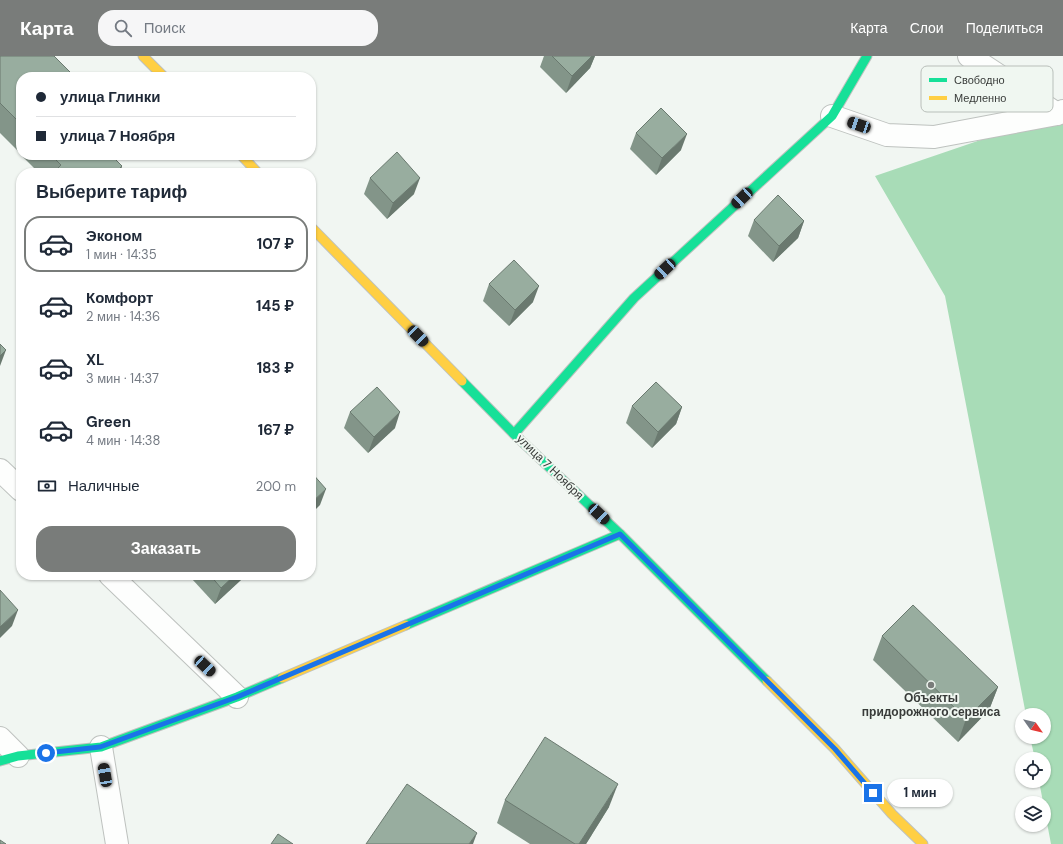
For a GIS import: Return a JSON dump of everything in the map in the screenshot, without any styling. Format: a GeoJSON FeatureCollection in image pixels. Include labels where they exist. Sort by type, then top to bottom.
{"type":"FeatureCollection","features":[{"type":"Feature","properties":{"kind":"street"},"geometry":{"type":"LineString","coordinates":[[143,56],[159,72]]}},
{"type":"Feature","properties":{"kind":"street"},"geometry":{"type":"LineString","coordinates":[[514,434],[634,298],[832,116],[867,56]]}},
{"type":"Feature","properties":{"kind":"street"},"geometry":{"type":"LineString","coordinates":[[970,56],[986,66]]}},
{"type":"Feature","properties":{"kind":"street"},"geometry":{"type":"LineString","coordinates":[[832,116],[887,135],[934,137],[1060,112]]}},
{"type":"Feature","properties":{"kind":"street"},"geometry":{"type":"LineString","coordinates":[[246,160],[253,168]]}},
{"type":"Feature","properties":{"kind":"street","name":"улица 7 Ноября"},"geometry":{"type":"LineString","coordinates":[[316,232],[514,434],[620,534],[835,749],[892,814],[923,844]]}},
{"type":"Feature","properties":{"kind":"street"},"geometry":{"type":"LineString","coordinates":[[0,470],[16,485]]}},
{"type":"Feature","properties":{"kind":"street"},"geometry":{"type":"LineString","coordinates":[[0,738],[9,759],[100,747],[237,697],[620,534]]}},
{"type":"Feature","properties":{"kind":"street"},"geometry":{"type":"LineString","coordinates":[[115,580],[237,697]]}},
{"type":"Feature","properties":{"kind":"street"},"geometry":{"type":"LineString","coordinates":[[100,747],[117,844]]}},
{"type":"Feature","properties":{"kind":"green space"},"geometry":{"type":"Polygon","coordinates":[[[1063,112],[1063,844],[1051,844],[1049,832],[1051,832],[1051,796],[1042,796],[1040,788],[1051,788],[1051,752],[1033,752],[1032,744],[1051,744],[1051,708],[1025,708],[945,296],[875,176],[1063,112]]]}},
{"type":"Feature","properties":{"kind":"building"},"geometry":{"type":"Polygon","coordinates":[[[0,56],[54,56],[70,72],[16,72],[16,119],[0,103],[0,56]]]}},
{"type":"Feature","properties":{"kind":"building"},"geometry":{"type":"Polygon","coordinates":[[[552,56],[592,56],[572,76],[552,56]]]}},
{"type":"Feature","properties":{"kind":"building"},"geometry":{"type":"Polygon","coordinates":[[[661,108],[687,134],[662,158],[636,133],[661,108]]]}},
{"type":"Feature","properties":{"kind":"building"},"geometry":{"type":"Polygon","coordinates":[[[397,152],[420,178],[393,203],[370,178],[397,152]]]}},
{"type":"Feature","properties":{"kind":"building"},"geometry":{"type":"Polygon","coordinates":[[[56,160],[116,160],[122,166],[120,168],[58,168],[61,165],[56,160]]]}},
{"type":"Feature","properties":{"kind":"building"},"geometry":{"type":"Polygon","coordinates":[[[778,195],[804,221],[779,246],[754,220],[778,195]]]}},
{"type":"Feature","properties":{"kind":"building"},"geometry":{"type":"Polygon","coordinates":[[[514,260],[539,286],[515,310],[489,284],[514,260]]]}},
{"type":"Feature","properties":{"kind":"building"},"geometry":{"type":"Polygon","coordinates":[[[0,344],[6,350],[0,356],[0,344]]]}},
{"type":"Feature","properties":{"kind":"building"},"geometry":{"type":"Polygon","coordinates":[[[656,382],[682,407],[658,432],[632,406],[656,382]]]}},
{"type":"Feature","properties":{"kind":"building"},"geometry":{"type":"Polygon","coordinates":[[[377,387],[400,412],[374,437],[350,412],[377,387]]]}},
{"type":"Feature","properties":{"kind":"building"},"geometry":{"type":"Polygon","coordinates":[[[316,478],[326,489],[316,498],[316,478]]]}},
{"type":"Feature","properties":{"kind":"building"},"geometry":{"type":"Polygon","coordinates":[[[214,580],[230,580],[221,588],[214,580]]]}},
{"type":"Feature","properties":{"kind":"building"},"geometry":{"type":"Polygon","coordinates":[[[0,590],[18,610],[0,627],[0,590]]]}},
{"type":"Feature","properties":{"kind":"building"},"geometry":{"type":"Polygon","coordinates":[[[913,605],[998,687],[966,719],[882,636],[913,605]]]}},
{"type":"Feature","properties":{"kind":"building"},"geometry":{"type":"Polygon","coordinates":[[[545,737],[618,784],[579,844],[575,844],[505,800],[545,737]]]}},
{"type":"Feature","properties":{"kind":"building"},"geometry":{"type":"Polygon","coordinates":[[[407,784],[477,833],[469,844],[366,844],[407,784]]]}},
{"type":"Feature","properties":{"kind":"building"},"geometry":{"type":"Polygon","coordinates":[[[278,834],[293,844],[271,844],[278,834]]]}},
{"type":"Feature","properties":{"kind":"building"},"geometry":{"type":"Polygon","coordinates":[[[0,840],[6,844],[0,844],[0,840]]]}},
{"type":"Feature","properties":{"kind":"traffic: fast"},"geometry":{"type":"LineString","coordinates":[[514,434],[634,298],[832,116],[867,56]]}},
{"type":"Feature","properties":{"kind":"traffic: fast"},"geometry":{"type":"LineString","coordinates":[[462,381],[514,434],[620,534],[767,681]]}},
{"type":"Feature","properties":{"kind":"traffic: fast"},"geometry":{"type":"LineString","coordinates":[[406,625],[620,534]]}},
{"type":"Feature","properties":{"kind":"traffic: fast"},"geometry":{"type":"LineString","coordinates":[[0,761],[18,756],[101,747],[237,697],[282,678]]}},
{"type":"Feature","properties":{"kind":"traffic: slow"},"geometry":{"type":"LineString","coordinates":[[143,56],[159,72]]}},
{"type":"Feature","properties":{"kind":"traffic: slow"},"geometry":{"type":"LineString","coordinates":[[246,160],[253,168]]}},
{"type":"Feature","properties":{"kind":"traffic: slow"},"geometry":{"type":"LineString","coordinates":[[316,232],[462,381]]}},
{"type":"Feature","properties":{"kind":"traffic: slow"},"geometry":{"type":"LineString","coordinates":[[282,678],[406,625]]}},
{"type":"Feature","properties":{"kind":"traffic: slow"},"geometry":{"type":"LineString","coordinates":[[767,681],[835,749],[892,814],[923,844]]}},
{"type":"Feature","properties":{"kind":"place","name":"Объекты придорожного сервиса"},"geometry":{"type":"Point","coordinates":[931,685]}},
{"type":"Feature","properties":{"kind":"route"},"geometry":{"type":"LineString","coordinates":[[46,753],[100,747],[237,697],[620,534],[835,749],[873,793]]}}]}
